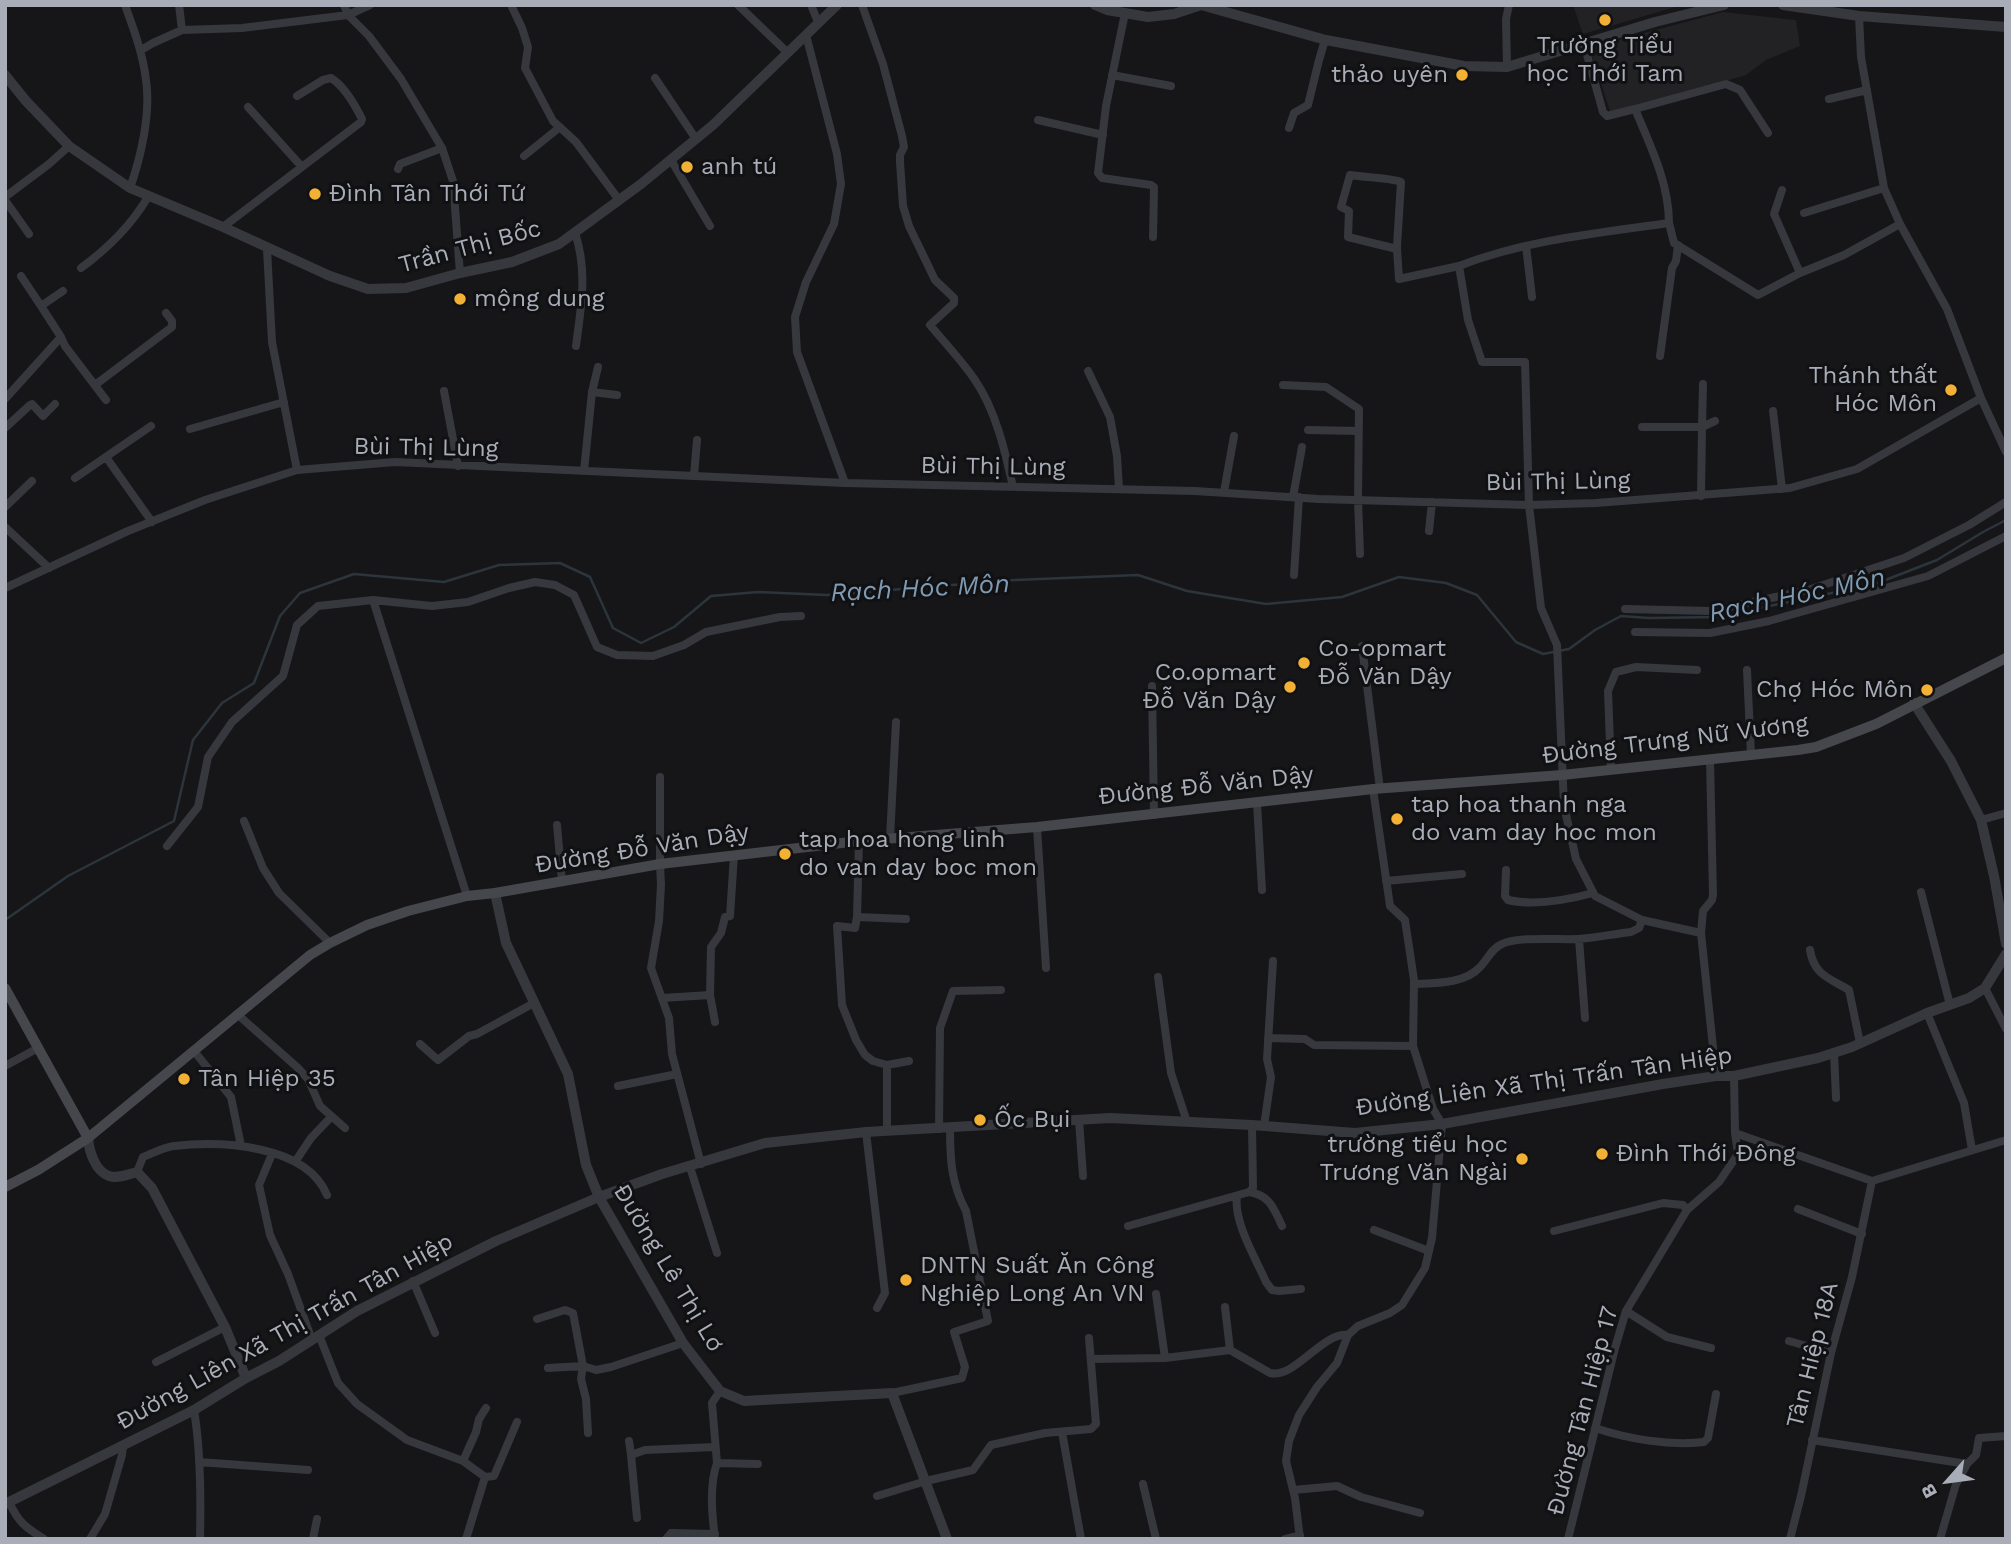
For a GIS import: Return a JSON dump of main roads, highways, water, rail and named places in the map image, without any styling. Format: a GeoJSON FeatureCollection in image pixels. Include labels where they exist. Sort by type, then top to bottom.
{"type":"FeatureCollection","features":[{"type":"Feature","properties":{"kind":"main road","name":"Đường Trưng Nữ Vương"},"geometry":{"type":"LineString","coordinates":[[1376,789],[1562,775],[1816,747],[1864,729],[2006,658]]}},
{"type":"Feature","properties":{"kind":"main road","name":"Đường Đỗ Văn Dậy"},"geometry":{"type":"LineString","coordinates":[[5,1187],[38,1170],[88,1138],[287,973],[330,943],[367,925],[408,911],[467,896],[660,864],[859,841],[1154,815],[1376,789]]}},
{"type":"Feature","properties":{"kind":"main road"},"geometry":{"type":"LineString","coordinates":[[5,988],[9,1005],[38,1048],[88,1138]]}},
{"type":"Feature","properties":{"kind":"waterway","name":"Rạch Hóc Môn"},"geometry":{"type":"LineString","coordinates":[[5,920],[68,876],[174,821],[193,740],[222,703],[254,683],[280,616],[300,593],[354,574],[444,582],[499,565],[560,563],[590,577],[613,628],[641,643],[674,627],[711,596],[758,592],[827,595],[1015,580],[1138,575],[1187,591],[1266,604],[1342,597],[1399,577],[1446,583],[1477,595],[1516,642],[1543,654],[1569,649],[1595,630],[1621,616],[1717,617],[1875,584],[1937,560],[2006,520]]}},
{"type":"Feature","properties":{"kind":"place","name":"Trường Tiểu học Thới Tam"},"geometry":{"type":"Point","coordinates":[1605,20]}},
{"type":"Feature","properties":{"kind":"place","name":"thảo uyên"},"geometry":{"type":"Point","coordinates":[1462,75]}},
{"type":"Feature","properties":{"kind":"place","name":"anh tú"},"geometry":{"type":"Point","coordinates":[687,167]}},
{"type":"Feature","properties":{"kind":"place","name":"Đình Tân Thới Tứ"},"geometry":{"type":"Point","coordinates":[315,194]}},
{"type":"Feature","properties":{"kind":"place","name":"mộng dung"},"geometry":{"type":"Point","coordinates":[460,299]}},
{"type":"Feature","properties":{"kind":"place","name":"Thánh thất Hóc Môn"},"geometry":{"type":"Point","coordinates":[1951,390]}},
{"type":"Feature","properties":{"kind":"place","name":"Co-opmart Đỗ Văn Dậy"},"geometry":{"type":"Point","coordinates":[1304,663]}},
{"type":"Feature","properties":{"kind":"place","name":"Co.opmart Đỗ Văn Dậy"},"geometry":{"type":"Point","coordinates":[1290,687]}},
{"type":"Feature","properties":{"kind":"place","name":"Chợ Hóc Môn"},"geometry":{"type":"Point","coordinates":[1927,690]}},
{"type":"Feature","properties":{"kind":"place","name":"tap hoa thanh nga do vam day hoc mon"},"geometry":{"type":"Point","coordinates":[1397,819]}},
{"type":"Feature","properties":{"kind":"place","name":"tap hoa hong linh do van day boc mon"},"geometry":{"type":"Point","coordinates":[785,854]}},
{"type":"Feature","properties":{"kind":"place","name":"Tân Hiệp 35"},"geometry":{"type":"Point","coordinates":[184,1079]}},
{"type":"Feature","properties":{"kind":"place","name":"Ốc Bụi"},"geometry":{"type":"Point","coordinates":[980,1120]}},
{"type":"Feature","properties":{"kind":"place","name":"Đình Thới Đông"},"geometry":{"type":"Point","coordinates":[1602,1154]}},
{"type":"Feature","properties":{"kind":"place","name":"trường tiểu học Trương Văn Ngài"},"geometry":{"type":"Point","coordinates":[1522,1159]}},
{"type":"Feature","properties":{"kind":"place","name":"DNTN Suất Ăn Công Nghiệp Long An VN"},"geometry":{"type":"Point","coordinates":[906,1280]}}]}
